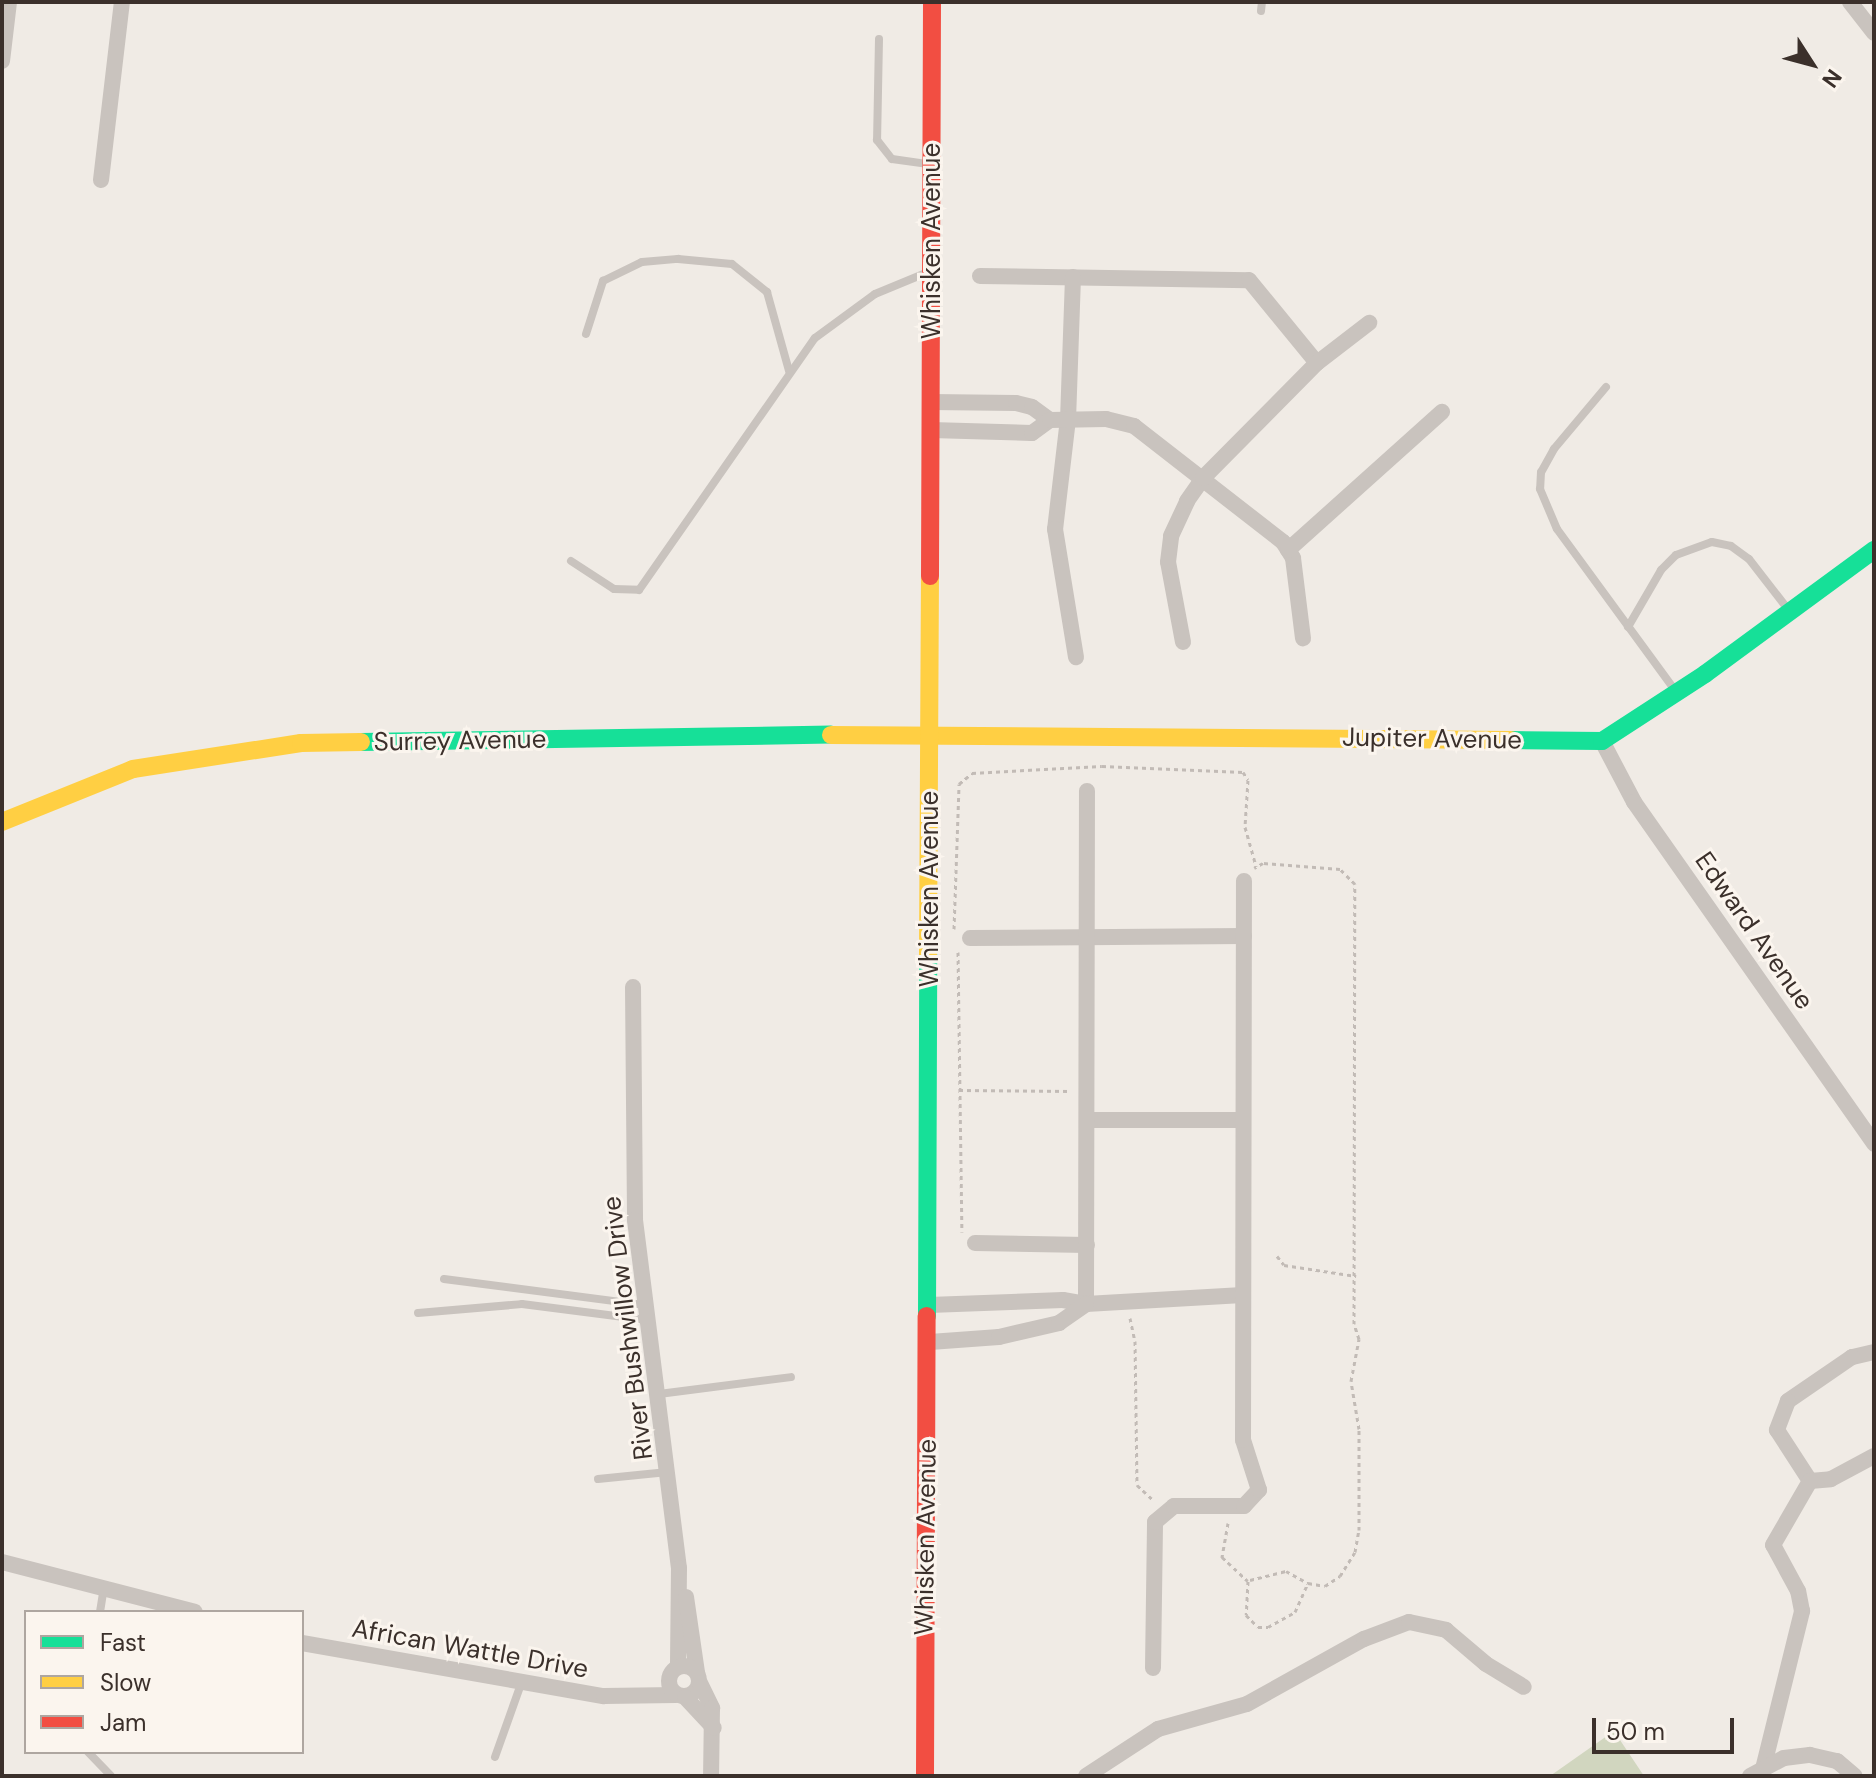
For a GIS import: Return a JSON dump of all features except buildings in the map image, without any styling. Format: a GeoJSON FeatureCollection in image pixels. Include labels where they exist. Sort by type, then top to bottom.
{"type":"FeatureCollection","features":[{"type":"Feature","properties":{"kind":"street"},"geometry":{"type":"LineString","coordinates":[[2,61],[9,2]]}},
{"type":"Feature","properties":{"kind":"street"},"geometry":{"type":"LineString","coordinates":[[101,180],[122,2]]}},
{"type":"Feature","properties":{"kind":"street","name":"Whisken Avenue"},"geometry":{"type":"LineString","coordinates":[[925,1776],[930,1342],[932,2]]}},
{"type":"Feature","properties":{"kind":"street"},"geometry":{"type":"LineString","coordinates":[[1850,2],[1874,33]]}},
{"type":"Feature","properties":{"kind":"street"},"geometry":{"type":"LineString","coordinates":[[980,276],[1249,280],[1317,363]]}},
{"type":"Feature","properties":{"kind":"street"},"geometry":{"type":"LineString","coordinates":[[1073,277],[1068,419],[1055,529],[1076,657]]}},
{"type":"Feature","properties":{"kind":"street"},"geometry":{"type":"LineString","coordinates":[[1183,642],[1168,562],[1171,536],[1203,478],[1317,363],[1369,323]]}},
{"type":"Feature","properties":{"kind":"street"},"geometry":{"type":"LineString","coordinates":[[931,402],[1032,407],[1050,420]]}},
{"type":"Feature","properties":{"kind":"street"},"geometry":{"type":"LineString","coordinates":[[982,433],[985,403]]}},
{"type":"Feature","properties":{"kind":"street"},"geometry":{"type":"LineString","coordinates":[[1288,550],[1442,412]]}},
{"type":"Feature","properties":{"kind":"street"},"geometry":{"type":"LineString","coordinates":[[931,430],[1032,433],[1050,420],[1068,419],[1106,419],[1134,426],[1203,478],[1288,550],[1303,638]]}},
{"type":"Feature","properties":{"kind":"street"},"geometry":{"type":"LineString","coordinates":[[1602,741],[1677,693],[1874,550]]}},
{"type":"Feature","properties":{"kind":"street","name":"Jupiter Avenue"},"geometry":{"type":"LineString","coordinates":[[930,733],[1602,741]]}},
{"type":"Feature","properties":{"kind":"street","name":"Surrey Avenue"},"geometry":{"type":"LineString","coordinates":[[2,822],[133,769],[301,743],[930,733]]}},
{"type":"Feature","properties":{"kind":"street","name":"Edward Avenue"},"geometry":{"type":"LineString","coordinates":[[1602,741],[1634,802],[1874,1144]]}},
{"type":"Feature","properties":{"kind":"street"},"geometry":{"type":"LineString","coordinates":[[1086,1304],[1087,791]]}},
{"type":"Feature","properties":{"kind":"street"},"geometry":{"type":"LineString","coordinates":[[1153,1668],[1153,1530],[1167,1508],[1229,1507],[1252,1502],[1259,1490],[1243,1440],[1244,881]]}},
{"type":"Feature","properties":{"kind":"street"},"geometry":{"type":"LineString","coordinates":[[960,941],[1086,936],[1244,936]]}},
{"type":"Feature","properties":{"kind":"street","name":"River Bushwillow Drive"},"geometry":{"type":"LineString","coordinates":[[633,987],[635,1220],[679,1568],[698,1678],[712,1708],[711,1776]]}},
{"type":"Feature","properties":{"kind":"street"},"geometry":{"type":"LineString","coordinates":[[1087,1120],[1243,1120]]}},
{"type":"Feature","properties":{"kind":"street"},"geometry":{"type":"LineString","coordinates":[[975,1243],[1087,1245]]}},
{"type":"Feature","properties":{"kind":"street"},"geometry":{"type":"LineString","coordinates":[[929,1305],[1063,1300],[1086,1304],[1130,1299],[1243,1295]]}},
{"type":"Feature","properties":{"kind":"street"},"geometry":{"type":"LineString","coordinates":[[930,1342],[999,1337],[1059,1323],[1086,1304]]}},
{"type":"Feature","properties":{"kind":"street"},"geometry":{"type":"LineString","coordinates":[[1810,1481],[1779,1438],[1779,1413],[1829,1370],[1874,1352]]}},
{"type":"Feature","properties":{"kind":"street"},"geometry":{"type":"LineString","coordinates":[[1810,1481],[1831,1479],[1874,1456]]}},
{"type":"Feature","properties":{"kind":"street"},"geometry":{"type":"LineString","coordinates":[[1756,1772],[1802,1611],[1798,1591],[1773,1545],[1810,1481]]}},
{"type":"Feature","properties":{"kind":"street"},"geometry":{"type":"LineString","coordinates":[[2,1562],[188,1610]]}},
{"type":"Feature","properties":{"kind":"street","name":"River Bushwillow Drive"},"geometry":{"type":"LineString","coordinates":[[673,1673],[679,1568]]}},
{"type":"Feature","properties":{"kind":"street"},"geometry":{"type":"LineString","coordinates":[[1086,1776],[1158,1729],[1247,1704],[1364,1639],[1409,1622],[1446,1630],[1486,1664],[1524,1687]]}},
{"type":"Feature","properties":{"kind":"street","name":"African Wattle Drive"},"geometry":{"type":"LineString","coordinates":[[304,1643],[521,1684],[631,1698],[680,1696]]}},
{"type":"Feature","properties":{"kind":"street"},"geometry":{"type":"LineString","coordinates":[[673,1673],[680,1696],[714,1728]]}},
{"type":"Feature","properties":{"kind":"street"},"geometry":{"type":"LineString","coordinates":[[631,1698],[673,1673],[698,1678]]}},
{"type":"Feature","properties":{"kind":"street"},"geometry":{"type":"LineString","coordinates":[[680,1696],[698,1678]]}},
{"type":"Feature","properties":{"kind":"street"},"geometry":{"type":"LineString","coordinates":[[1756,1772],[1784,1758],[1810,1755],[1837,1761],[1855,1776]]}},
{"type":"Feature","properties":{"kind":"lane"},"geometry":{"type":"LineString","coordinates":[[879,39],[877,140],[892,159],[931,164]]}},
{"type":"Feature","properties":{"kind":"lane"},"geometry":{"type":"LineString","coordinates":[[586,334],[603,281],[642,262],[678,259],[732,264],[767,292],[789,371]]}},
{"type":"Feature","properties":{"kind":"lane"},"geometry":{"type":"LineString","coordinates":[[571,561],[614,589],[629,592],[646,584],[789,371],[815,338],[843,315],[933,270]]}},
{"type":"Feature","properties":{"kind":"lane"},"geometry":{"type":"LineString","coordinates":[[1606,387],[1554,449],[1541,472],[1540,489],[1557,529],[1677,693]]}},
{"type":"Feature","properties":{"kind":"lane"},"geometry":{"type":"LineString","coordinates":[[1628,627],[1661,570],[1676,555],[1712,542],[1731,546],[1749,559],[1790,612]]}},
{"type":"Feature","properties":{"kind":"lane"},"geometry":{"type":"LineString","coordinates":[[444,1279],[646,1312]]}},
{"type":"Feature","properties":{"kind":"lane"},"geometry":{"type":"LineString","coordinates":[[418,1313],[522,1304],[646,1312]]}},
{"type":"Feature","properties":{"kind":"lane"},"geometry":{"type":"LineString","coordinates":[[659,1394],[791,1377]]}},
{"type":"Feature","properties":{"kind":"lane"},"geometry":{"type":"LineString","coordinates":[[598,1479],[668,1472]]}},
{"type":"Feature","properties":{"kind":"lane"},"geometry":{"type":"LineString","coordinates":[[100,1610],[104,1586]]}},
{"type":"Feature","properties":{"kind":"lane"},"geometry":{"type":"LineString","coordinates":[[495,1757],[521,1684]]}},
{"type":"Feature","properties":{"kind":"lane"},"geometry":{"type":"LineString","coordinates":[[90,1754],[111,1776]]}},
{"type":"Feature","properties":{"kind":"path"},"geometry":{"type":"LineString","coordinates":[[975,1243],[964,1238],[961,1227],[959,784],[972,773],[1102,766],[1243,772],[1248,780],[1245,827],[1256,866]]}},
{"type":"Feature","properties":{"kind":"path"},"geometry":{"type":"LineString","coordinates":[[1244,881],[1256,866]]}},
{"type":"Feature","properties":{"kind":"path"},"geometry":{"type":"LineString","coordinates":[[1248,1581],[1286,1571],[1308,1583],[1325,1586],[1340,1576],[1358,1542],[1359,1429],[1351,1381],[1359,1339],[1356,1276],[1355,884],[1340,869],[1256,866]]}},
{"type":"Feature","properties":{"kind":"path"},"geometry":{"type":"LineString","coordinates":[[959,1090],[1087,1091]]}},
{"type":"Feature","properties":{"kind":"path"},"geometry":{"type":"LineString","coordinates":[[1277,1256],[1284,1265],[1356,1276]]}},
{"type":"Feature","properties":{"kind":"path"},"geometry":{"type":"LineString","coordinates":[[1130,1299],[1137,1485],[1167,1508]]}},
{"type":"Feature","properties":{"kind":"path"},"geometry":{"type":"LineString","coordinates":[[1229,1507],[1222,1557],[1248,1581]]}},
{"type":"Feature","properties":{"kind":"path"},"geometry":{"type":"LineString","coordinates":[[1248,1581],[1246,1615],[1258,1627],[1268,1627],[1295,1612],[1308,1583]]}},
{"type":"Feature","properties":{"kind":"green space"},"geometry":{"type":"Polygon","coordinates":[[[1614,1731],[1644,1776],[1550,1776],[1614,1731]]]}},
{"type":"Feature","properties":{"kind":"traffic: fast"},"geometry":{"type":"LineString","coordinates":[[1511,740],[1602,741],[1705,674],[1874,550]]}},
{"type":"Feature","properties":{"kind":"traffic: fast"},"geometry":{"type":"LineString","coordinates":[[361,742],[831,735]]}},
{"type":"Feature","properties":{"kind":"traffic: fast"},"geometry":{"type":"LineString","coordinates":[[927,1316],[928,955]]}},
{"type":"Feature","properties":{"kind":"traffic: slow"},"geometry":{"type":"LineString","coordinates":[[928,955],[930,576]]}},
{"type":"Feature","properties":{"kind":"traffic: slow"},"geometry":{"type":"LineString","coordinates":[[831,735],[1511,740]]}},
{"type":"Feature","properties":{"kind":"traffic: slow"},"geometry":{"type":"LineString","coordinates":[[2,822],[133,769],[301,743],[361,742]]}},
{"type":"Feature","properties":{"kind":"traffic: jam"},"geometry":{"type":"LineString","coordinates":[[930,576],[932,2]]}},
{"type":"Feature","properties":{"kind":"traffic: jam"},"geometry":{"type":"LineString","coordinates":[[925,1776],[927,1316]]}}]}
